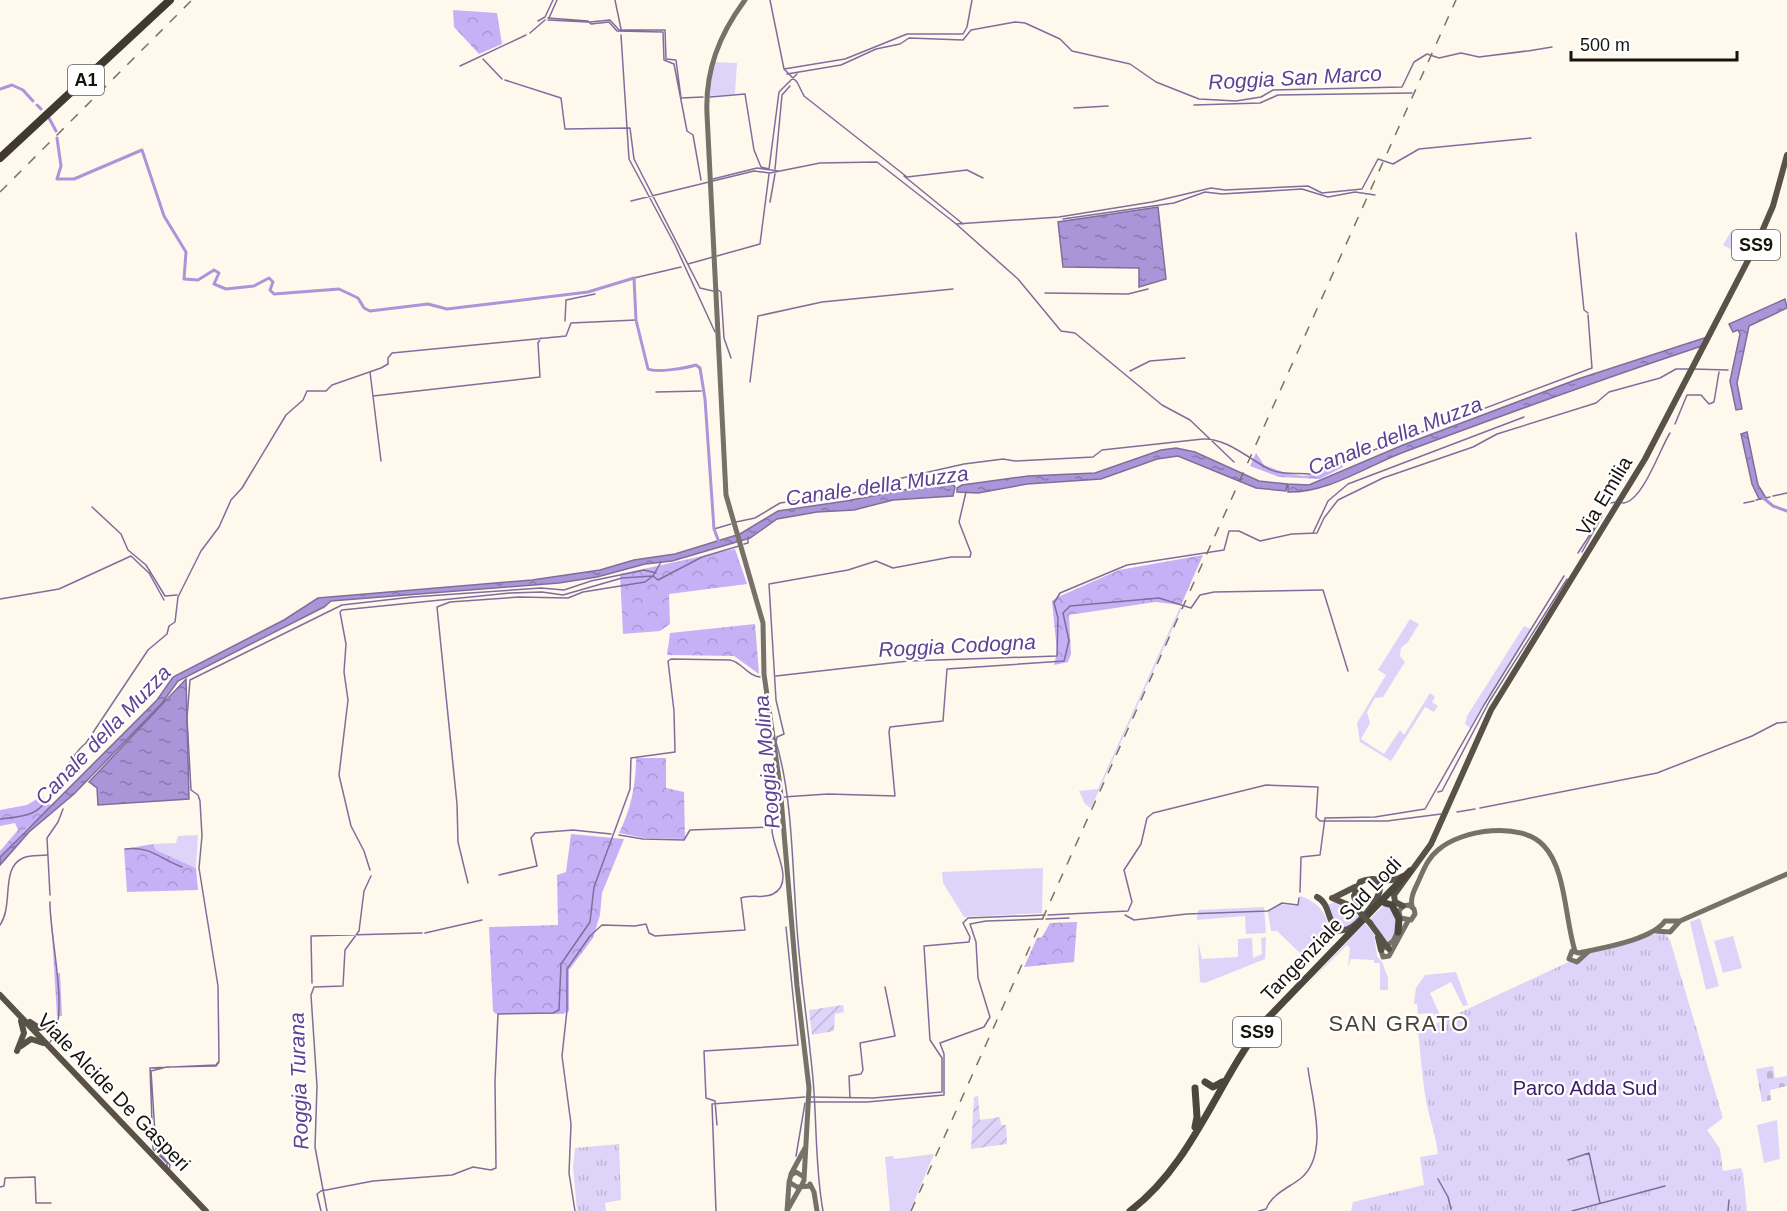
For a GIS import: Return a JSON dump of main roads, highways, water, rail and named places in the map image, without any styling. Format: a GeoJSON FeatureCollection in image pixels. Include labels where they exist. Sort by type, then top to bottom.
{"type":"FeatureCollection","features":[{"type":"Feature","properties":{"kind":"highway","name":"A1"},"geometry":{"type":"LineString","coordinates":[[0,152],[163,0]]}},
{"type":"Feature","properties":{"kind":"highway","name":"A1"},"geometry":{"type":"LineString","coordinates":[[0,158],[170,0]]}},
{"type":"Feature","properties":{"kind":"highway","name":"SS9"},"geometry":{"type":"LineString","coordinates":[[1135,1211],[1160,1188],[1174,1171],[1262,1031],[1408,874]]}},
{"type":"Feature","properties":{"kind":"highway","name":"Tangenziale Sud Lodi"},"geometry":{"type":"LineString","coordinates":[[1130,1211],[1157,1188],[1179,1159],[1248,1045],[1272,1014],[1408,874]]}},
{"type":"Feature","properties":{"kind":"highway"},"geometry":{"type":"LineString","coordinates":[[1385,903],[1392,905],[1396,910],[1398,932]]}},
{"type":"Feature","properties":{"kind":"highway"},"geometry":{"type":"LineString","coordinates":[[1374,911],[1385,903],[1392,903],[1402,910]]}},
{"type":"Feature","properties":{"kind":"highway"},"geometry":{"type":"LineString","coordinates":[[1313,971],[1351,927]]}},
{"type":"Feature","properties":{"kind":"highway"},"geometry":{"type":"LineString","coordinates":[[1205,1082],[1212,1087],[1220,1084],[1248,1045]]}},
{"type":"Feature","properties":{"kind":"highway"},"geometry":{"type":"LineString","coordinates":[[1179,1159],[1196,1121],[1195,1088]]}},
{"type":"Feature","properties":{"kind":"main road"},"geometry":{"type":"LineString","coordinates":[[745,0],[729,22],[718,45],[707,87],[726,495],[732,522],[763,619],[764,674],[781,795],[797,986],[809,1088],[804,1178],[802,1186],[787,1211]]}},
{"type":"Feature","properties":{"kind":"main road","name":"Via Emilia"},"geometry":{"type":"LineString","coordinates":[[1408,874],[1431,844],[1491,710],[1620,503],[1692,369],[1766,224],[1787,155]]}},
{"type":"Feature","properties":{"kind":"main road"},"geometry":{"type":"LineString","coordinates":[[1386,947],[1398,932],[1402,910],[1430,858],[1448,843],[1500,830],[1523,832],[1541,843],[1553,859],[1576,953],[1663,928],[1670,932],[1673,924]]}},
{"type":"Feature","properties":{"kind":"main road"},"geometry":{"type":"LineString","coordinates":[[1386,947],[1372,925],[1360,912],[1341,900],[1332,898],[1344,894],[1364,880],[1371,878],[1393,881],[1408,874]]}},
{"type":"Feature","properties":{"kind":"main road"},"geometry":{"type":"LineString","coordinates":[[1408,874],[1393,897],[1408,921]]}},
{"type":"Feature","properties":{"kind":"main road"},"geometry":{"type":"LineString","coordinates":[[1663,928],[1665,921],[1673,924],[1787,874]]}},
{"type":"Feature","properties":{"kind":"main road"},"geometry":{"type":"LineString","coordinates":[[1331,935],[1351,927],[1379,896],[1379,885],[1371,878]]}},
{"type":"Feature","properties":{"kind":"main road"},"geometry":{"type":"LineString","coordinates":[[1358,885],[1354,896],[1360,912]]}},
{"type":"Feature","properties":{"kind":"main road"},"geometry":{"type":"LineString","coordinates":[[1386,947],[1415,914],[1412,906],[1416,886]]}},
{"type":"Feature","properties":{"kind":"main road"},"geometry":{"type":"LineString","coordinates":[[1317,897],[1326,904],[1333,925],[1340,930]]}},
{"type":"Feature","properties":{"kind":"main road"},"geometry":{"type":"LineString","coordinates":[[1326,904],[1330,898]]}},
{"type":"Feature","properties":{"kind":"main road"},"geometry":{"type":"LineString","coordinates":[[1402,910],[1412,906]]}},
{"type":"Feature","properties":{"kind":"main road","name":"Viale Alcide De Gasperi"},"geometry":{"type":"LineString","coordinates":[[1,995],[206,1211]]}},
{"type":"Feature","properties":{"kind":"main road"},"geometry":{"type":"LineString","coordinates":[[13,1009],[24,1029],[17,1052],[24,1042],[31,1039],[51,1049]]}},
{"type":"Feature","properties":{"kind":"main road"},"geometry":{"type":"LineString","coordinates":[[13,1009],[36,1027],[42,1028],[51,1024],[46,1037],[51,1049]]}},
{"type":"Feature","properties":{"kind":"main road"},"geometry":{"type":"LineString","coordinates":[[787,1211],[789,1182],[806,1143]]}},
{"type":"Feature","properties":{"kind":"main road"},"geometry":{"type":"LineString","coordinates":[[791,1175],[798,1172],[811,1186],[817,1211]]}},
{"type":"Feature","properties":{"kind":"main road"},"geometry":{"type":"LineString","coordinates":[[789,1182],[794,1187],[811,1186]]}},
{"type":"Feature","properties":{"kind":"water"},"geometry":{"type":"Polygon","coordinates":[[[1158,207],[1166,279],[1139,287],[1139,268],[1063,267],[1058,222],[1158,207]]]}},
{"type":"Feature","properties":{"kind":"water"},"geometry":{"type":"Polygon","coordinates":[[[1785,299],[1787,308],[1749,326],[1737,383],[1742,409],[1736,410],[1730,381],[1740,334],[1738,330],[1733,332],[1729,324],[1785,299]]]}},
{"type":"Feature","properties":{"kind":"water"},"geometry":{"type":"Polygon","coordinates":[[[1707,337],[1702,346],[1441,438],[1347,478],[1318,488],[1288,492],[1288,484],[1309,485],[1403,445],[1578,379],[1707,337]]]}},
{"type":"Feature","properties":{"kind":"water"},"geometry":{"type":"Polygon","coordinates":[[[1747,432],[1758,485],[1766,498],[1759,499],[1752,484],[1741,434],[1747,432]]]}},
{"type":"Feature","properties":{"kind":"water"},"geometry":{"type":"Polygon","coordinates":[[[1176,448],[1195,452],[1259,481],[1287,484],[1286,491],[1256,488],[1178,456],[1157,459],[1101,479],[1027,484],[978,493],[957,492],[957,488],[962,485],[1028,476],[1095,473],[1161,450],[1176,448]]]}},
{"type":"Feature","properties":{"kind":"water"},"geometry":{"type":"Polygon","coordinates":[[[951,482],[955,487],[953,496],[893,500],[854,510],[817,512],[777,519],[750,538],[672,561],[645,564],[597,577],[559,583],[331,601],[324,607],[178,681],[162,703],[74,794],[29,832],[0,865],[0,857],[157,700],[173,677],[284,620],[318,598],[532,580],[600,570],[634,560],[675,554],[740,534],[778,511],[951,482]]]}},
{"type":"Feature","properties":{"kind":"water"},"geometry":{"type":"Polygon","coordinates":[[[186,679],[189,799],[98,805],[97,788],[89,782],[186,679]]]}},
{"type":"Feature","properties":{"kind":"waterway"},"geometry":{"type":"LineString","coordinates":[[545,17],[553,0]]}},
{"type":"Feature","properties":{"kind":"waterway"},"geometry":{"type":"LineString","coordinates":[[549,18],[557,0]]}},
{"type":"Feature","properties":{"kind":"waterway"},"geometry":{"type":"LineString","coordinates":[[615,0],[621,29]]}},
{"type":"Feature","properties":{"kind":"waterway"},"geometry":{"type":"LineString","coordinates":[[770,0],[784,69],[797,82],[804,96],[907,177],[967,170],[983,178]]}},
{"type":"Feature","properties":{"kind":"waterway"},"geometry":{"type":"LineString","coordinates":[[784,69],[845,59],[907,34],[963,34],[967,27],[972,0]]}},
{"type":"Feature","properties":{"kind":"waterway"},"geometry":{"type":"LineString","coordinates":[[538,21],[545,17]]}},
{"type":"Feature","properties":{"kind":"waterway"},"geometry":{"type":"LineString","coordinates":[[548,18],[588,21],[591,24],[609,22],[617,31],[663,32],[664,60],[674,64],[687,131],[693,135],[701,180]]}},
{"type":"Feature","properties":{"kind":"waterway"},"geometry":{"type":"LineString","coordinates":[[530,33],[545,20]]}},
{"type":"Feature","properties":{"kind":"waterway"},"geometry":{"type":"LineString","coordinates":[[548,20],[588,22]]}},
{"type":"Feature","properties":{"kind":"waterway"},"geometry":{"type":"LineString","coordinates":[[590,22],[610,20],[619,30],[665,30],[666,59],[676,60],[681,98],[703,97]]}},
{"type":"Feature","properties":{"kind":"waterway","name":"Roggia San Marco"},"geometry":{"type":"LineString","coordinates":[[787,74],[841,65],[876,49],[900,44],[909,38],[963,40],[971,30],[1015,22],[1025,23],[1060,39],[1072,51],[1130,64],[1156,82],[1199,99],[1236,101],[1261,97],[1273,90],[1402,87],[1414,62],[1427,54],[1439,58],[1461,53],[1479,57],[1527,51]]}},
{"type":"Feature","properties":{"kind":"waterway"},"geometry":{"type":"LineString","coordinates":[[460,66],[526,35]]}},
{"type":"Feature","properties":{"kind":"waterway"},"geometry":{"type":"LineString","coordinates":[[621,35],[629,159],[675,245],[715,332]]}},
{"type":"Feature","properties":{"kind":"waterway"},"geometry":{"type":"LineString","coordinates":[[1528,51],[1552,47]]}},
{"type":"Feature","properties":{"kind":"waterway"},"geometry":{"type":"LineString","coordinates":[[483,59],[502,79]]}},
{"type":"Feature","properties":{"kind":"waterway"},"geometry":{"type":"LineString","coordinates":[[710,97],[745,94],[754,150],[761,167],[769,169],[779,92],[797,74]]}},
{"type":"Feature","properties":{"kind":"waterway"},"geometry":{"type":"LineString","coordinates":[[505,80],[561,98],[565,129],[630,128],[634,159],[700,288],[713,291]]}},
{"type":"Feature","properties":{"kind":"waterway"},"geometry":{"type":"LineString","coordinates":[[0,89],[12,85],[23,90],[33,101]]}},
{"type":"Feature","properties":{"kind":"waterway"},"geometry":{"type":"LineString","coordinates":[[775,169],[782,95],[790,86]]}},
{"type":"Feature","properties":{"kind":"waterway"},"geometry":{"type":"LineString","coordinates":[[1194,105],[1260,103],[1278,95],[1412,93]]}},
{"type":"Feature","properties":{"kind":"waterway"},"geometry":{"type":"LineString","coordinates":[[37,105],[41,109]]}},
{"type":"Feature","properties":{"kind":"waterway"},"geometry":{"type":"LineString","coordinates":[[1074,108],[1108,106]]}},
{"type":"Feature","properties":{"kind":"waterway"},"geometry":{"type":"LineString","coordinates":[[49,118],[56,131]]}},
{"type":"Feature","properties":{"kind":"waterway"},"geometry":{"type":"LineString","coordinates":[[57,138],[61,166],[57,179],[74,179],[142,150],[164,216],[186,252],[184,279],[198,280],[214,270],[219,273],[214,284],[226,289],[254,286],[269,278],[273,282],[270,290],[274,294],[339,289],[358,298],[364,308],[370,311],[428,304],[447,309],[588,292],[634,278],[636,320],[648,369],[679,369],[696,365],[700,368],[705,399],[714,529],[719,542]]}},
{"type":"Feature","properties":{"kind":"waterway"},"geometry":{"type":"LineString","coordinates":[[956,224],[1059,217],[1152,202],[1211,188],[1225,190],[1308,186],[1322,193],[1362,189],[1378,159],[1393,164],[1419,149],[1531,138]]}},
{"type":"Feature","properties":{"kind":"waterway"},"geometry":{"type":"LineString","coordinates":[[631,201],[754,171],[770,173],[820,163],[877,162],[955,223],[1018,279],[1061,331],[1075,333],[1162,405],[1190,420],[1234,462]]}},
{"type":"Feature","properties":{"kind":"waterway"},"geometry":{"type":"LineString","coordinates":[[713,179],[757,168],[778,171]]}},
{"type":"Feature","properties":{"kind":"waterway"},"geometry":{"type":"LineString","coordinates":[[717,256],[760,244],[769,174]]}},
{"type":"Feature","properties":{"kind":"waterway"},"geometry":{"type":"LineString","coordinates":[[770,202],[775,174]]}},
{"type":"Feature","properties":{"kind":"waterway"},"geometry":{"type":"LineString","coordinates":[[904,176],[963,224]]}},
{"type":"Feature","properties":{"kind":"waterway"},"geometry":{"type":"LineString","coordinates":[[1063,219],[1174,203],[1205,192],[1222,194],[1302,189],[1328,197],[1355,192],[1375,195]]}},
{"type":"Feature","properties":{"kind":"waterway"},"geometry":{"type":"LineString","coordinates":[[1576,233],[1584,310],[1588,313]]}},
{"type":"Feature","properties":{"kind":"waterway"},"geometry":{"type":"LineString","coordinates":[[688,264],[713,257]]}},
{"type":"Feature","properties":{"kind":"waterway"},"geometry":{"type":"LineString","coordinates":[[634,278],[681,267]]}},
{"type":"Feature","properties":{"kind":"waterway"},"geometry":{"type":"LineString","coordinates":[[750,382],[758,316],[822,302],[953,289]]}},
{"type":"Feature","properties":{"kind":"waterway"},"geometry":{"type":"LineString","coordinates":[[1045,293],[1128,294],[1148,289]]}},
{"type":"Feature","properties":{"kind":"waterway"},"geometry":{"type":"LineString","coordinates":[[718,290],[721,292],[724,338],[731,358]]}},
{"type":"Feature","properties":{"kind":"waterway"},"geometry":{"type":"LineString","coordinates":[[565,321],[566,300],[595,294]]}},
{"type":"Feature","properties":{"kind":"waterway","name":"Canale della Muzza"},"geometry":{"type":"LineString","coordinates":[[736,522],[755,518],[780,503],[854,493],[871,485],[964,464],[1003,459],[1015,461],[1093,457],[1102,450],[1203,439],[1228,445],[1272,470],[1282,473],[1310,474],[1592,368],[1588,315]]}},
{"type":"Feature","properties":{"kind":"waterway","name":"Canale della Muzza"},"geometry":{"type":"LineString","coordinates":[[0,819],[32,813],[40,808],[54,791],[72,759],[86,743],[148,650],[167,634],[169,626],[175,622],[178,597],[201,551],[219,527],[231,500],[242,488],[286,415],[303,400],[307,391],[326,391],[332,385],[381,368],[388,364],[388,358],[392,353],[566,336],[571,323],[636,320]]}},
{"type":"Feature","properties":{"kind":"waterway"},"geometry":{"type":"LineString","coordinates":[[373,396],[540,377],[538,343],[541,338]]}},
{"type":"Feature","properties":{"kind":"waterway"},"geometry":{"type":"LineString","coordinates":[[1130,371],[1150,361],[1185,358]]}},
{"type":"Feature","properties":{"kind":"waterway","name":"Roggia Codogna"},"geometry":{"type":"LineString","coordinates":[[776,676],[908,661],[1057,656],[1058,618],[1054,603],[1060,593],[1127,565],[1224,550],[1229,531],[1239,531],[1260,541],[1292,534],[1317,533],[1324,518],[1338,500],[1383,478],[1473,447],[1497,434],[1596,403],[1609,392],[1660,378],[1676,369],[1689,369]]}},
{"type":"Feature","properties":{"kind":"waterway","name":"Roggia Codogna"},"geometry":{"type":"LineString","coordinates":[[1693,369],[1728,370]]}},
{"type":"Feature","properties":{"kind":"waterway"},"geometry":{"type":"LineString","coordinates":[[370,372],[381,461]]}},
{"type":"Feature","properties":{"kind":"waterway"},"geometry":{"type":"LineString","coordinates":[[1675,424],[1687,395],[1701,395],[1709,404],[1714,402],[1719,372]]}},
{"type":"Feature","properties":{"kind":"waterway"},"geometry":{"type":"LineString","coordinates":[[656,392],[701,391]]}},
{"type":"Feature","properties":{"kind":"waterway"},"geometry":{"type":"LineString","coordinates":[[1313,533],[1328,501],[1348,484],[1524,417]]}},
{"type":"Feature","properties":{"kind":"waterway"},"geometry":{"type":"LineString","coordinates":[[1622,503],[1637,495],[1670,433]]}},
{"type":"Feature","properties":{"kind":"waterway","name":"Roggia Molina"},"geometry":{"type":"LineString","coordinates":[[823,1211],[813,1079],[797,935],[788,805],[776,742],[777,737],[784,734],[776,700],[769,584],[848,570],[876,561],[893,568],[951,557],[970,557],[971,553],[959,522],[966,492]]}},
{"type":"Feature","properties":{"kind":"waterway"},"geometry":{"type":"LineString","coordinates":[[1773,496],[1787,493]]}},
{"type":"Feature","properties":{"kind":"waterway"},"geometry":{"type":"LineString","coordinates":[[1761,496],[1773,506],[1787,511]]}},
{"type":"Feature","properties":{"kind":"waterway"},"geometry":{"type":"LineString","coordinates":[[1756,500],[1770,497]]}},
{"type":"Feature","properties":{"kind":"waterway"},"geometry":{"type":"LineString","coordinates":[[1744,503],[1754,501]]}},
{"type":"Feature","properties":{"kind":"waterway"},"geometry":{"type":"LineString","coordinates":[[1610,503],[1617,502]]}},
{"type":"Feature","properties":{"kind":"waterway"},"geometry":{"type":"LineString","coordinates":[[92,507],[121,534],[128,550],[146,565],[165,596],[177,595]]}},
{"type":"Feature","properties":{"kind":"waterway"},"geometry":{"type":"LineString","coordinates":[[1578,553],[1602,516]]}},
{"type":"Feature","properties":{"kind":"waterway"},"geometry":{"type":"LineString","coordinates":[[1582,552],[1601,518]]}},
{"type":"Feature","properties":{"kind":"waterway"},"geometry":{"type":"LineString","coordinates":[[714,529],[731,524]]}},
{"type":"Feature","properties":{"kind":"waterway"},"geometry":{"type":"LineString","coordinates":[[744,544],[748,543],[748,537]]}},
{"type":"Feature","properties":{"kind":"waterway"},"geometry":{"type":"LineString","coordinates":[[370,870],[364,851],[351,826],[339,775],[348,700],[344,672],[346,644],[340,612],[342,610],[510,593],[542,592],[563,595],[622,578],[653,576],[658,580],[702,557],[739,546]]}},
{"type":"Feature","properties":{"kind":"waterway"},"geometry":{"type":"LineString","coordinates":[[0,599],[59,589],[131,556],[149,573],[164,600]]}},
{"type":"Feature","properties":{"kind":"waterway"},"geometry":{"type":"LineString","coordinates":[[468,883],[458,842],[457,804],[437,607],[450,602],[519,597],[568,598],[583,592],[645,582],[653,576],[661,562]]}},
{"type":"Feature","properties":{"kind":"waterway"},"geometry":{"type":"LineString","coordinates":[[167,1167],[167,1163],[153,1149],[150,1068],[216,1065],[219,1061],[218,986],[199,868],[202,836],[200,801],[198,795],[191,790],[187,718],[190,680],[342,605],[412,597],[541,588],[564,590],[591,581],[644,570],[656,573]]}},
{"type":"Feature","properties":{"kind":"waterway"},"geometry":{"type":"LineString","coordinates":[[1300,892],[1301,857],[1320,855],[1325,818],[1375,817],[1425,809],[1484,705],[1564,576]]}},
{"type":"Feature","properties":{"kind":"waterway"},"geometry":{"type":"LineString","coordinates":[[1438,792],[1442,791],[1489,702],[1567,579]]}},
{"type":"Feature","properties":{"kind":"waterway"},"geometry":{"type":"LineString","coordinates":[[783,797],[828,794],[895,796],[890,727],[943,721],[947,669],[1064,661],[1069,641],[1063,613],[1070,606],[1159,598],[1191,608],[1200,595],[1214,592],[1322,590]]}},
{"type":"Feature","properties":{"kind":"waterway"},"geometry":{"type":"LineString","coordinates":[[1323,590],[1348,671]]}},
{"type":"Feature","properties":{"kind":"waterway","name":"Roggia Codogna"},"geometry":{"type":"LineString","coordinates":[[321,1211],[317,1194],[321,1191],[373,1181],[452,1175],[473,1167],[491,1170],[496,1168],[495,1081],[498,1014],[553,1013],[559,1010],[561,964],[590,922],[594,887],[630,789],[631,758],[675,752],[674,711],[668,661],[671,659],[730,660],[760,677]]}},
{"type":"Feature","properties":{"kind":"waterway"},"geometry":{"type":"LineString","coordinates":[[1480,808],[1657,773],[1752,736],[1777,723],[1787,722]]}},
{"type":"Feature","properties":{"kind":"waterway"},"geometry":{"type":"LineString","coordinates":[[1048,915],[1128,911],[1132,902],[1124,870],[1141,844],[1147,818],[1153,813],[1266,785],[1318,787],[1316,817],[1320,821],[1387,821],[1441,814]]}},
{"type":"Feature","properties":{"kind":"waterway"},"geometry":{"type":"LineString","coordinates":[[619,835],[643,839],[684,840],[690,830],[773,827],[772,800],[778,797]]}},
{"type":"Feature","properties":{"kind":"waterway","name":"Canale della Muzza"},"geometry":{"type":"LineString","coordinates":[[50,895],[47,838],[58,822],[63,809]]}},
{"type":"Feature","properties":{"kind":"waterway"},"geometry":{"type":"LineString","coordinates":[[1457,812],[1475,809]]}},
{"type":"Feature","properties":{"kind":"waterway"},"geometry":{"type":"LineString","coordinates":[[575,1211],[569,1173],[571,1124],[562,1056],[567,1010],[567,969],[590,936],[602,925],[646,924],[649,933],[655,936],[745,930],[741,898],[773,894],[780,888],[783,881],[781,862],[772,828]]}},
{"type":"Feature","properties":{"kind":"waterway"},"geometry":{"type":"LineString","coordinates":[[499,875],[537,866],[531,838],[535,833],[573,830],[611,834]]}},
{"type":"Feature","properties":{"kind":"waterway"},"geometry":{"type":"LineString","coordinates":[[125,849],[142,849],[182,867]]}},
{"type":"Feature","properties":{"kind":"waterway"},"geometry":{"type":"LineString","coordinates":[[0,925],[6,908],[9,878],[16,863],[26,857],[47,855]]}},
{"type":"Feature","properties":{"kind":"waterway","name":"Roggia Turana"},"geometry":{"type":"LineString","coordinates":[[327,1211],[315,1147],[317,1086],[311,995],[314,987],[343,986],[345,950],[359,931],[364,891],[371,876]]}},
{"type":"Feature","properties":{"kind":"waterway"},"geometry":{"type":"LineString","coordinates":[[1125,915],[1134,920],[1187,914],[1268,911],[1282,903],[1298,905],[1299,898]]}},
{"type":"Feature","properties":{"kind":"waterway"},"geometry":{"type":"LineString","coordinates":[[50,902],[59,996],[56,1031],[50,1042]]}},
{"type":"Feature","properties":{"kind":"waterway"},"geometry":{"type":"LineString","coordinates":[[810,1097],[873,1098],[942,1092],[942,1058],[930,1040],[924,946],[969,942],[970,937],[963,923],[968,918],[1045,915]]}},
{"type":"Feature","properties":{"kind":"waterway"},"geometry":{"type":"LineString","coordinates":[[1046,919],[1069,918]]}},
{"type":"Feature","properties":{"kind":"waterway"},"geometry":{"type":"LineString","coordinates":[[810,1102],[867,1102],[944,1095],[944,1054],[940,1043],[984,1027],[990,1017],[978,978],[976,942],[970,924],[986,921],[1043,919]]}},
{"type":"Feature","properties":{"kind":"waterway"},"geometry":{"type":"LineString","coordinates":[[425,933],[482,920]]}},
{"type":"Feature","properties":{"kind":"waterway"},"geometry":{"type":"LineString","coordinates":[[717,1125],[715,1101],[706,1098],[704,1051],[798,1045],[786,927]]}},
{"type":"Feature","properties":{"kind":"waterway"},"geometry":{"type":"LineString","coordinates":[[312,983],[311,936],[422,933]]}},
{"type":"Feature","properties":{"kind":"waterway"},"geometry":{"type":"LineString","coordinates":[[850,1098],[849,1076],[861,1074],[863,1070],[860,1043],[895,1036],[885,987]]}},
{"type":"Feature","properties":{"kind":"waterway"},"geometry":{"type":"LineString","coordinates":[[169,1170],[170,1165],[156,1149],[151,1071],[167,1067],[216,1066],[219,1062]]}},
{"type":"Feature","properties":{"kind":"waterway"},"geometry":{"type":"LineString","coordinates":[[1259,1211],[1266,1209],[1276,1195],[1300,1179],[1309,1169],[1314,1156],[1317,1127],[1308,1068]]}},
{"type":"Feature","properties":{"kind":"waterway"},"geometry":{"type":"LineString","coordinates":[[716,1211],[712,1104],[805,1097]]}},
{"type":"Feature","properties":{"kind":"waterway"},"geometry":{"type":"LineString","coordinates":[[796,1156],[805,1103]]}},
{"type":"Feature","properties":{"kind":"waterway"},"geometry":{"type":"LineString","coordinates":[[1568,1160],[1589,1153],[1600,1203]]}},
{"type":"Feature","properties":{"kind":"waterway"},"geometry":{"type":"LineString","coordinates":[[0,1187],[4,1186],[5,1178],[35,1177],[36,1203],[51,1203]]}},
{"type":"Feature","properties":{"kind":"waterway"},"geometry":{"type":"LineString","coordinates":[[1438,1179],[1448,1197],[1451,1209]]}},
{"type":"Feature","properties":{"kind":"waterway"},"geometry":{"type":"LineString","coordinates":[[1572,1211],[1665,1186]]}},
{"type":"Feature","properties":{"kind":"waterway"},"geometry":{"type":"LineString","coordinates":[[1728,1211],[1729,1200]]}},
{"type":"Feature","properties":{"kind":"railway"},"geometry":{"type":"LineString","coordinates":[[0,192],[192,0]]}},
{"type":"Feature","properties":{"kind":"railway"},"geometry":{"type":"LineString","coordinates":[[911,1211],[1456,0]]}},
{"type":"Feature","properties":{"kind":"district","name":"SAN GRATO"},"geometry":{"type":"Point","coordinates":[1399,1023]}},
{"type":"Feature","properties":{"kind":"park label","name":"Parco Adda Sud"},"geometry":{"type":"Point","coordinates":[1585,1088]}}]}
